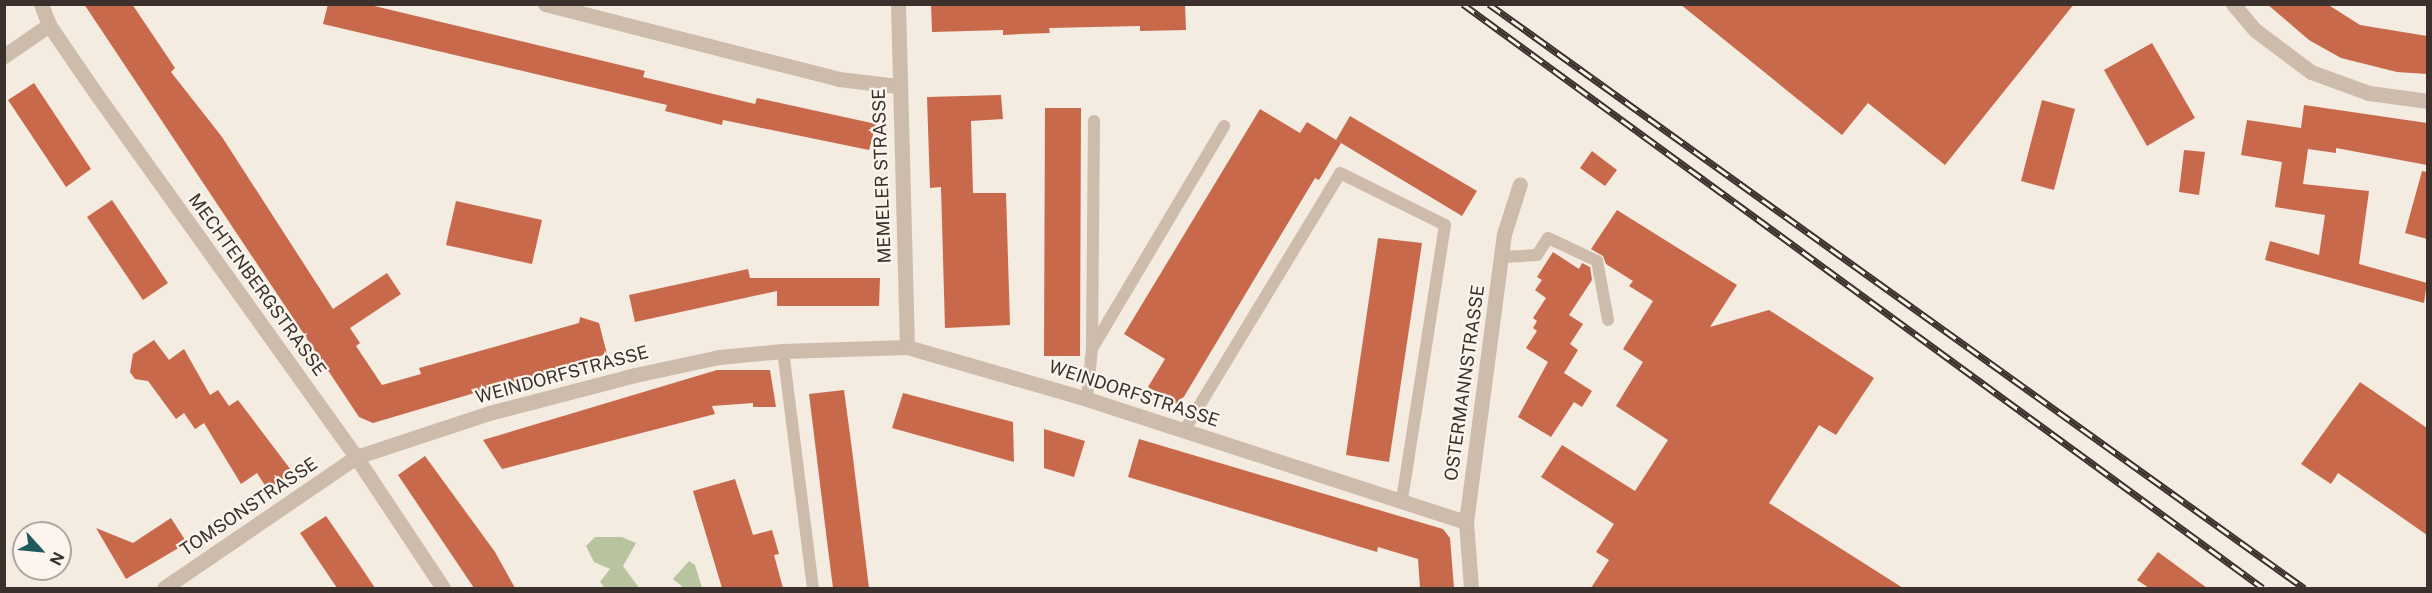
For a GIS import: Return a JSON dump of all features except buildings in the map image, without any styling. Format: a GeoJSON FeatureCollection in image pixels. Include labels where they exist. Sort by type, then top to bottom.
{"type":"FeatureCollection","features":[{"type":"Feature","properties":{"kind":"street","name":"MECHTENBERGSTRASSE"},"geometry":{"type":"LineString","coordinates":[[41,4],[49,25],[356,457],[443,588]]}},
{"type":"Feature","properties":{"kind":"street"},"geometry":{"type":"LineString","coordinates":[[544,4],[567,7],[839,79],[898,86]]}},
{"type":"Feature","properties":{"kind":"street","name":"MEMELER STRASSE"},"geometry":{"type":"LineString","coordinates":[[898,4],[898,86],[908,347]]}},
{"type":"Feature","properties":{"kind":"street"},"geometry":{"type":"LineString","coordinates":[[2234,4],[2255,30],[2310,72],[2369,93],[2427,101]]}},
{"type":"Feature","properties":{"kind":"street"},"geometry":{"type":"LineString","coordinates":[[4,56],[49,25]]}},
{"type":"Feature","properties":{"kind":"street","name":"OSTERMANNSTRASSE"},"geometry":{"type":"LineString","coordinates":[[1471,588],[1466,522],[1504,234],[1520,184]]}},
{"type":"Feature","properties":{"kind":"street","name":"WEINDORFSTRASSE"},"geometry":{"type":"LineString","coordinates":[[356,457],[489,413],[635,375],[720,357],[783,351],[908,347],[1087,399],[1402,499],[1466,522]]}},
{"type":"Feature","properties":{"kind":"street","name":"TOMSONSTRASSE"},"geometry":{"type":"LineString","coordinates":[[164,588],[356,457]]}},
{"type":"Feature","properties":{"kind":"lane"},"geometry":{"type":"LineString","coordinates":[[1087,399],[1092,348],[1094,121]]}},
{"type":"Feature","properties":{"kind":"lane"},"geometry":{"type":"LineString","coordinates":[[1092,348],[1224,126]]}},
{"type":"Feature","properties":{"kind":"lane"},"geometry":{"type":"LineString","coordinates":[[1184,431],[1340,173],[1445,225],[1402,499]]}},
{"type":"Feature","properties":{"kind":"lane"},"geometry":{"type":"LineString","coordinates":[[1501,257],[1537,255],[1548,238],[1597,261],[1608,320]]}},
{"type":"Feature","properties":{"kind":"lane"},"geometry":{"type":"LineString","coordinates":[[783,351],[813,588]]}},
{"type":"Feature","properties":{"kind":"green space"},"geometry":{"type":"Polygon","coordinates":[[[595,537],[622,537],[636,543],[623,566],[639,588],[605,588],[600,582],[610,569],[594,562],[586,546],[595,537]]]}},
{"type":"Feature","properties":{"kind":"green space"},"geometry":{"type":"Polygon","coordinates":[[[689,561],[695,565],[702,588],[684,588],[673,579],[689,561]]]}},
{"type":"Feature","properties":{"kind":"railway"},"geometry":{"type":"LineString","coordinates":[[1463,4],[2263,588]]}},
{"type":"Feature","properties":{"kind":"railway"},"geometry":{"type":"LineString","coordinates":[[1489,4],[2304,588]]}}]}
